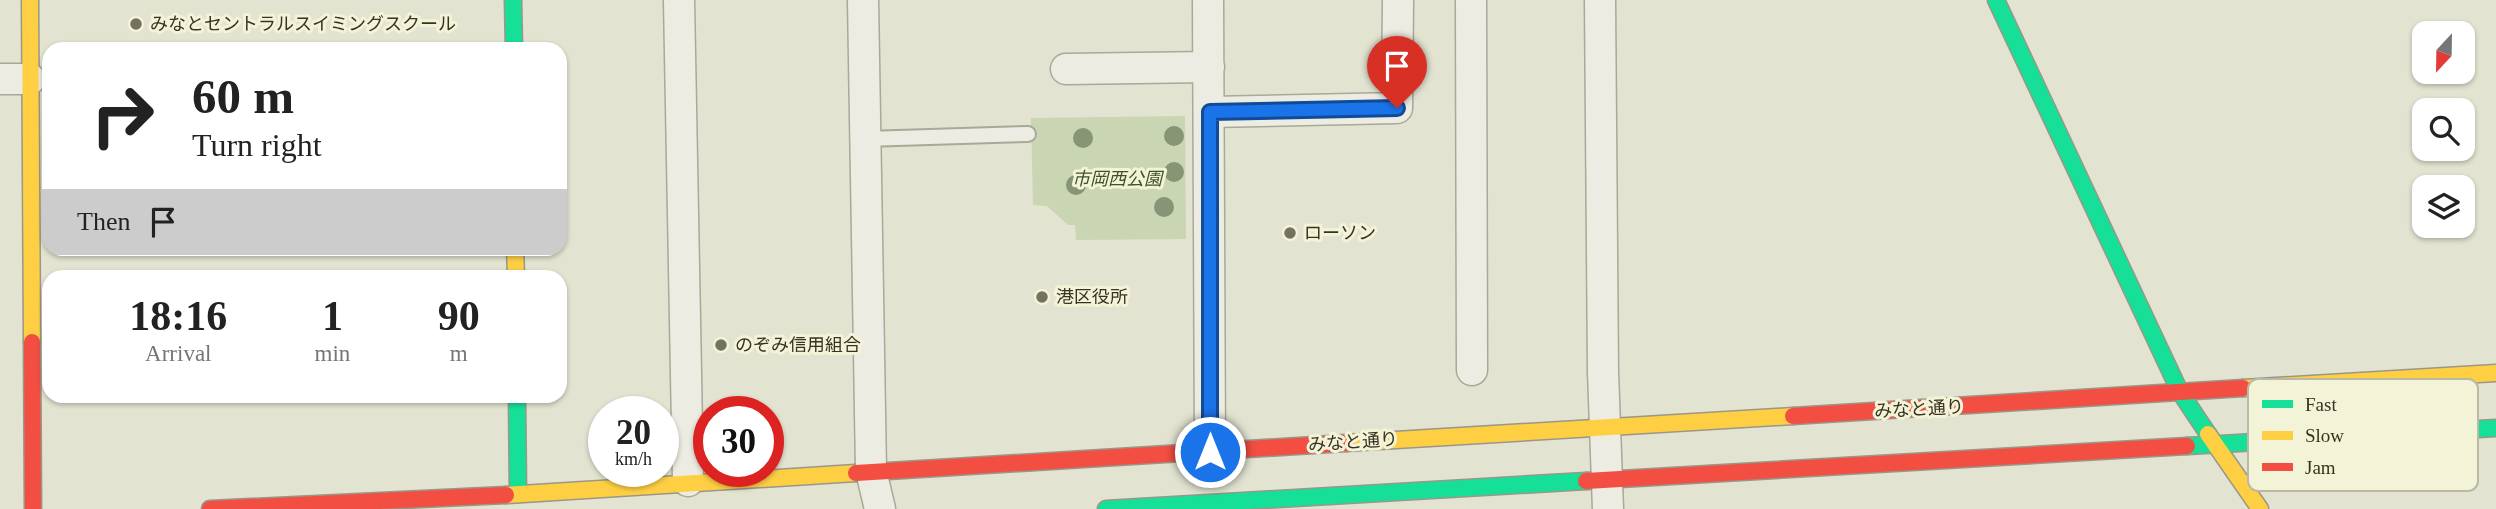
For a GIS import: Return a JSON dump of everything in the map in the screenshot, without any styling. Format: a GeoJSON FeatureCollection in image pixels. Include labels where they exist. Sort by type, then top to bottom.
{"type":"FeatureCollection","features":[{"type":"Feature","properties":{"kind":"main road"},"geometry":{"type":"LineString","coordinates":[[30,0],[33,509]]}},
{"type":"Feature","properties":{"kind":"main road"},"geometry":{"type":"LineString","coordinates":[[513,0],[514,42]]}},
{"type":"Feature","properties":{"kind":"main road"},"geometry":{"type":"LineString","coordinates":[[1996,0],[2180,392],[2260,509]]}},
{"type":"Feature","properties":{"kind":"main road","name":"みなと通り"},"geometry":{"type":"LineString","coordinates":[[2396,379],[2496,373]]}},
{"type":"Feature","properties":{"kind":"main road","name":"みなと通り"},"geometry":{"type":"LineString","coordinates":[[210,509],[521,501],[688,481],[1210,452],[2248,388]]}},
{"type":"Feature","properties":{"kind":"main road"},"geometry":{"type":"LineString","coordinates":[[517,403],[521,501]]}},
{"type":"Feature","properties":{"kind":"main road"},"geometry":{"type":"LineString","coordinates":[[2478,429],[2496,428]]}},
{"type":"Feature","properties":{"kind":"main road"},"geometry":{"type":"LineString","coordinates":[[1106,509],[1607,495],[2248,442]]}},
{"type":"Feature","properties":{"kind":"street"},"geometry":{"type":"LineString","coordinates":[[679,0],[688,481]]}},
{"type":"Feature","properties":{"kind":"street"},"geometry":{"type":"LineString","coordinates":[[863,0],[872,471],[880,509]]}},
{"type":"Feature","properties":{"kind":"street"},"geometry":{"type":"LineString","coordinates":[[1208,0],[1210,452]]}},
{"type":"Feature","properties":{"kind":"street"},"geometry":{"type":"LineString","coordinates":[[1210,112],[1397,108],[1398,0]]}},
{"type":"Feature","properties":{"kind":"street"},"geometry":{"type":"LineString","coordinates":[[1471,0],[1472,370]]}},
{"type":"Feature","properties":{"kind":"street"},"geometry":{"type":"LineString","coordinates":[[1600,0],[1607,495]]}},
{"type":"Feature","properties":{"kind":"street"},"geometry":{"type":"LineString","coordinates":[[1066,69],[1209,67]]}},
{"type":"Feature","properties":{"kind":"street"},"geometry":{"type":"LineString","coordinates":[[0,79],[30,79]]}},
{"type":"Feature","properties":{"kind":"lane"},"geometry":{"type":"LineString","coordinates":[[865,139],[1028,134]]}},
{"type":"Feature","properties":{"kind":"green space","name":"市岡西公園"},"geometry":{"type":"Polygon","coordinates":[[[1185,116],[1186,239],[1076,240],[1075,225],[1068,225],[1047,206],[1033,205],[1031,118],[1185,116]]]}},
{"type":"Feature","properties":{"kind":"traffic: fast"},"geometry":{"type":"LineString","coordinates":[[513,0],[514,42]]}},
{"type":"Feature","properties":{"kind":"traffic: fast"},"geometry":{"type":"LineString","coordinates":[[1996,0],[2180,392],[2208,434]]}},
{"type":"Feature","properties":{"kind":"traffic: fast"},"geometry":{"type":"LineString","coordinates":[[517,403],[518,494]]}},
{"type":"Feature","properties":{"kind":"traffic: fast"},"geometry":{"type":"LineString","coordinates":[[2478,429],[2496,428]]}},
{"type":"Feature","properties":{"kind":"traffic: fast"},"geometry":{"type":"LineString","coordinates":[[2187,446],[2248,442]]}},
{"type":"Feature","properties":{"kind":"traffic: fast"},"geometry":{"type":"LineString","coordinates":[[1106,509],[1586,481]]}},
{"type":"Feature","properties":{"kind":"traffic: slow"},"geometry":{"type":"LineString","coordinates":[[30,0],[32,342]]}},
{"type":"Feature","properties":{"kind":"traffic: slow"},"geometry":{"type":"LineString","coordinates":[[515,256],[516,270]]}},
{"type":"Feature","properties":{"kind":"traffic: slow"},"geometry":{"type":"LineString","coordinates":[[2395,379],[2496,373]]}},
{"type":"Feature","properties":{"kind":"traffic: slow"},"geometry":{"type":"LineString","coordinates":[[2243,388],[2248,388]]}},
{"type":"Feature","properties":{"kind":"traffic: slow"},"geometry":{"type":"LineString","coordinates":[[1346,443],[1793,416]]}},
{"type":"Feature","properties":{"kind":"traffic: slow"},"geometry":{"type":"LineString","coordinates":[[2208,434],[2260,509]]}},
{"type":"Feature","properties":{"kind":"traffic: slow"},"geometry":{"type":"LineString","coordinates":[[506,495],[856,473]]}},
{"type":"Feature","properties":{"kind":"traffic: jam"},"geometry":{"type":"LineString","coordinates":[[32,342],[33,509]]}},
{"type":"Feature","properties":{"kind":"traffic: jam"},"geometry":{"type":"LineString","coordinates":[[1793,416],[2243,388]]}},
{"type":"Feature","properties":{"kind":"traffic: jam"},"geometry":{"type":"LineString","coordinates":[[856,473],[1346,443]]}},
{"type":"Feature","properties":{"kind":"traffic: jam"},"geometry":{"type":"LineString","coordinates":[[1586,481],[2187,446]]}},
{"type":"Feature","properties":{"kind":"traffic: jam"},"geometry":{"type":"LineString","coordinates":[[210,509],[506,495]]}},
{"type":"Feature","properties":{"kind":"place","name":"みなとセントラルスイミングスクール"},"geometry":{"type":"Point","coordinates":[136,24]}},
{"type":"Feature","properties":{"kind":"place","name":"ローソン"},"geometry":{"type":"Point","coordinates":[1290,233]}},
{"type":"Feature","properties":{"kind":"place","name":"港区役所"},"geometry":{"type":"Point","coordinates":[1042,297]}},
{"type":"Feature","properties":{"kind":"place","name":"のぞみ信用組合"},"geometry":{"type":"Point","coordinates":[721,345]}},
{"type":"Feature","properties":{"kind":"route"},"geometry":{"type":"LineString","coordinates":[[1210,452],[1210,112],[1397,108]]}}]}
